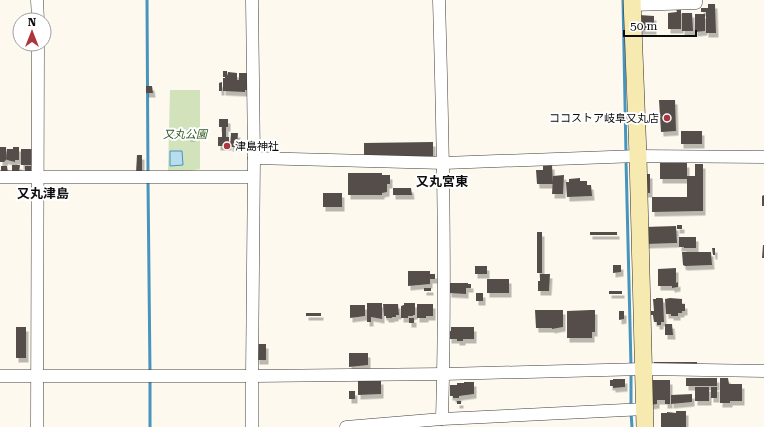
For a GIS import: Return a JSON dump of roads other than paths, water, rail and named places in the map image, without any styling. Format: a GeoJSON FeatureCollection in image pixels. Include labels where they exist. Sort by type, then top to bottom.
{"type":"FeatureCollection","features":[{"type":"Feature","properties":{"kind":"street"},"geometry":{"type":"LineString","coordinates":[[38,0],[38,12]]}},
{"type":"Feature","properties":{"kind":"street"},"geometry":{"type":"LineString","coordinates":[[252,0],[254,158],[252,427]]}},
{"type":"Feature","properties":{"kind":"street"},"geometry":{"type":"LineString","coordinates":[[439,0],[444,163],[444,374],[442,419]]}},
{"type":"Feature","properties":{"kind":"street"},"geometry":{"type":"LineString","coordinates":[[645,427],[638,156],[632,3],[696,3],[696,0]]}},
{"type":"Feature","properties":{"kind":"street"},"geometry":{"type":"LineString","coordinates":[[37,427],[38,52]]}},
{"type":"Feature","properties":{"kind":"street"},"geometry":{"type":"LineString","coordinates":[[254,158],[444,163],[638,156],[764,157]]}},
{"type":"Feature","properties":{"kind":"street"},"geometry":{"type":"LineString","coordinates":[[0,177],[253,177]]}},
{"type":"Feature","properties":{"kind":"street"},"geometry":{"type":"LineString","coordinates":[[0,376],[444,374],[644,369],[764,371]]}},
{"type":"Feature","properties":{"kind":"street"},"geometry":{"type":"LineString","coordinates":[[346,427],[442,419],[645,409]]}},
{"type":"Feature","properties":{"kind":"water"},"geometry":{"type":"Polygon","coordinates":[[[170,151],[182,151],[183,165],[170,166],[170,151]]]}},
{"type":"Feature","properties":{"kind":"waterway"},"geometry":{"type":"LineString","coordinates":[[147,0],[148,174]]}},
{"type":"Feature","properties":{"kind":"waterway"},"geometry":{"type":"LineString","coordinates":[[623,0],[626,154]]}},
{"type":"Feature","properties":{"kind":"waterway"},"geometry":{"type":"LineString","coordinates":[[626,160],[631,366]]}},
{"type":"Feature","properties":{"kind":"waterway"},"geometry":{"type":"LineString","coordinates":[[148,180],[150,374]]}},
{"type":"Feature","properties":{"kind":"waterway"},"geometry":{"type":"LineString","coordinates":[[631,372],[631,406]]}},
{"type":"Feature","properties":{"kind":"waterway"},"geometry":{"type":"LineString","coordinates":[[150,380],[150,427]]}},
{"type":"Feature","properties":{"kind":"waterway"},"geometry":{"type":"LineString","coordinates":[[631,412],[632,427]]}},
{"type":"Feature","properties":{"kind":"place","name":"ココストア岐阜又丸店"},"geometry":{"type":"Point","coordinates":[667,118]}},
{"type":"Feature","properties":{"kind":"place","name":"津島神社"},"geometry":{"type":"Point","coordinates":[227,146]}},
{"type":"Feature","properties":{"kind":"district","name":"又丸宮東"},"geometry":{"type":"Point","coordinates":[442,181]}},
{"type":"Feature","properties":{"kind":"district","name":"又丸津島"},"geometry":{"type":"Point","coordinates":[43,193]}},
{"type":"Feature","properties":{"kind":"park label","name":"又丸公園"},"geometry":{"type":"Point","coordinates":[185,134]}}]}
